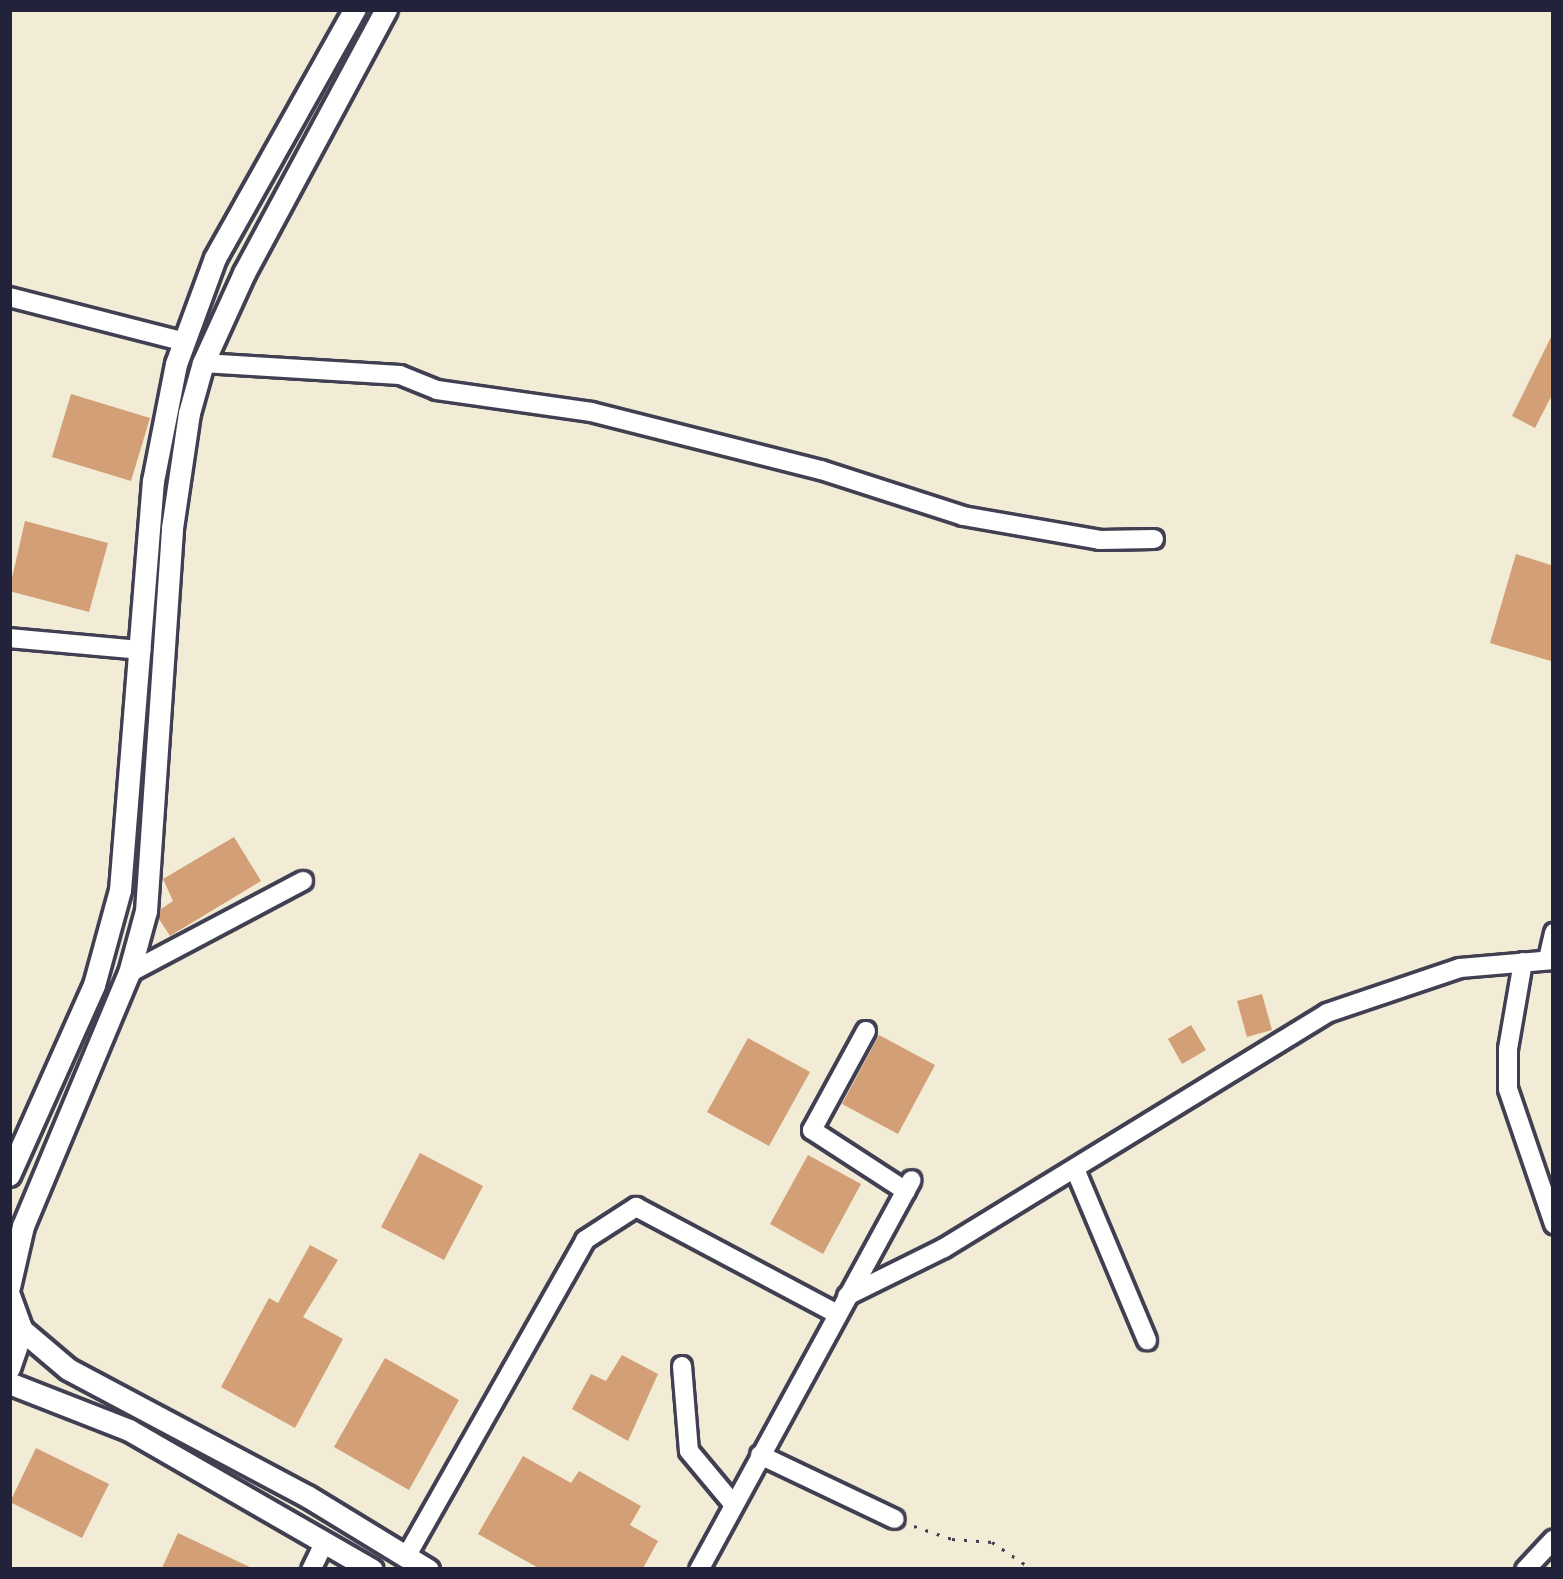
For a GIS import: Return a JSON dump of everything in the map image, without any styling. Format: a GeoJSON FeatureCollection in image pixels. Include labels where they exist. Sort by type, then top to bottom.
{"type":"FeatureCollection","features":[{"type":"Feature","properties":{"kind":"main road"},"geometry":{"type":"LineString","coordinates":[[10,1172],[94,985],[120,890],[153,481],[185,342],[215,258],[355,9]]}},
{"type":"Feature","properties":{"kind":"main road"},"geometry":{"type":"LineString","coordinates":[[386,9],[244,273],[203,362],[189,413],[172,528],[155,840],[146,911],[129,973],[39,1185],[9,1291],[22,1330],[68,1369],[307,1496],[428,1570]]}},
{"type":"Feature","properties":{"kind":"main road"},"geometry":{"type":"LineString","coordinates":[[9,1368],[22,1330]]}},
{"type":"Feature","properties":{"kind":"main road"},"geometry":{"type":"LineString","coordinates":[[9,1383],[130,1430],[371,1570]]}},
{"type":"Feature","properties":{"kind":"street"},"geometry":{"type":"LineString","coordinates":[[215,258],[244,273]]}},
{"type":"Feature","properties":{"kind":"street"},"geometry":{"type":"LineString","coordinates":[[9,297],[185,342]]}},
{"type":"Feature","properties":{"kind":"street"},"geometry":{"type":"LineString","coordinates":[[203,362],[400,376],[437,390],[591,412],[820,470],[964,516],[1100,540],[1154,539]]}},
{"type":"Feature","properties":{"kind":"street"},"geometry":{"type":"LineString","coordinates":[[9,638],[141,650]]}},
{"type":"Feature","properties":{"kind":"street"},"geometry":{"type":"LineString","coordinates":[[129,973],[303,881]]}},
{"type":"Feature","properties":{"kind":"street"},"geometry":{"type":"LineString","coordinates":[[847,1296],[944,1247],[1327,1013],[1460,968],[1551,960],[1554,933]]}},
{"type":"Feature","properties":{"kind":"street"},"geometry":{"type":"LineString","coordinates":[[1522,962],[1508,1049],[1508,1089],[1554,1224]]}},
{"type":"Feature","properties":{"kind":"street"},"geometry":{"type":"LineString","coordinates":[[699,1570],[909,1185],[812,1130],[866,1031]]}},
{"type":"Feature","properties":{"kind":"street"},"geometry":{"type":"LineString","coordinates":[[1075,1168],[1147,1340]]}},
{"type":"Feature","properties":{"kind":"street"},"geometry":{"type":"LineString","coordinates":[[10,1172],[39,1185]]}},
{"type":"Feature","properties":{"kind":"street"},"geometry":{"type":"LineString","coordinates":[[406,1558],[585,1240],[637,1207],[837,1315]]}},
{"type":"Feature","properties":{"kind":"street"},"geometry":{"type":"LineString","coordinates":[[682,1366],[689,1450],[734,1505]]}},
{"type":"Feature","properties":{"kind":"street"},"geometry":{"type":"LineString","coordinates":[[760,1455],[896,1519]]}},
{"type":"Feature","properties":{"kind":"street"},"geometry":{"type":"LineString","coordinates":[[1525,1570],[1554,1539]]}},
{"type":"Feature","properties":{"kind":"street"},"geometry":{"type":"LineString","coordinates":[[311,1570],[324,1543]]}},
{"type":"Feature","properties":{"kind":"path"},"geometry":{"type":"LineString","coordinates":[[896,1519],[952,1539],[992,1542],[1027,1564]]}},
{"type":"Feature","properties":{"kind":"building"},"geometry":{"type":"Polygon","coordinates":[[[1554,331],[1554,391],[1535,428],[1512,416],[1554,331]]]}},
{"type":"Feature","properties":{"kind":"building"},"geometry":{"type":"Polygon","coordinates":[[[71,394],[150,418],[131,481],[52,457],[71,394]]]}},
{"type":"Feature","properties":{"kind":"building"},"geometry":{"type":"Polygon","coordinates":[[[25,521],[108,543],[89,612],[9,591],[25,521]]]}},
{"type":"Feature","properties":{"kind":"building"},"geometry":{"type":"Polygon","coordinates":[[[1516,554],[1554,566],[1554,662],[1490,643],[1516,554]]]}},
{"type":"Feature","properties":{"kind":"building"},"geometry":{"type":"Polygon","coordinates":[[[234,837],[261,881],[170,936],[159,919],[161,909],[173,901],[163,879],[234,837]]]}},
{"type":"Feature","properties":{"kind":"building"},"geometry":{"type":"Polygon","coordinates":[[[1262,994],[1272,1030],[1247,1037],[1237,1001],[1262,994]]]}},
{"type":"Feature","properties":{"kind":"building"},"geometry":{"type":"Polygon","coordinates":[[[1191,1025],[1206,1050],[1182,1064],[1168,1039],[1191,1025]]]}},
{"type":"Feature","properties":{"kind":"building"},"geometry":{"type":"Polygon","coordinates":[[[879,1035],[935,1065],[898,1134],[842,1104],[879,1035]]]}},
{"type":"Feature","properties":{"kind":"building"},"geometry":{"type":"Polygon","coordinates":[[[748,1038],[810,1072],[769,1146],[707,1112],[748,1038]]]}},
{"type":"Feature","properties":{"kind":"building"},"geometry":{"type":"Polygon","coordinates":[[[420,1153],[483,1186],[444,1260],[381,1227],[420,1153]]]}},
{"type":"Feature","properties":{"kind":"building"},"geometry":{"type":"Polygon","coordinates":[[[808,1155],[861,1184],[823,1254],[770,1224],[808,1155]]]}},
{"type":"Feature","properties":{"kind":"building"},"geometry":{"type":"Polygon","coordinates":[[[310,1245],[338,1260],[303,1317],[343,1339],[295,1428],[221,1387],[269,1298],[278,1303],[310,1245]]]}},
{"type":"Feature","properties":{"kind":"building"},"geometry":{"type":"Polygon","coordinates":[[[622,1355],[658,1374],[628,1441],[572,1409],[591,1374],[606,1381],[622,1355]]]}},
{"type":"Feature","properties":{"kind":"building"},"geometry":{"type":"Polygon","coordinates":[[[385,1358],[459,1400],[409,1490],[334,1447],[385,1358]]]}},
{"type":"Feature","properties":{"kind":"building"},"geometry":{"type":"Polygon","coordinates":[[[36,1448],[109,1484],[82,1538],[10,1502],[36,1448]]]}},
{"type":"Feature","properties":{"kind":"building"},"geometry":{"type":"Polygon","coordinates":[[[523,1456],[571,1483],[579,1471],[641,1506],[630,1525],[658,1541],[642,1570],[542,1570],[478,1534],[523,1456]]]}},
{"type":"Feature","properties":{"kind":"building"},"geometry":{"type":"Polygon","coordinates":[[[178,1533],[256,1570],[161,1570],[178,1533]]]}}]}
